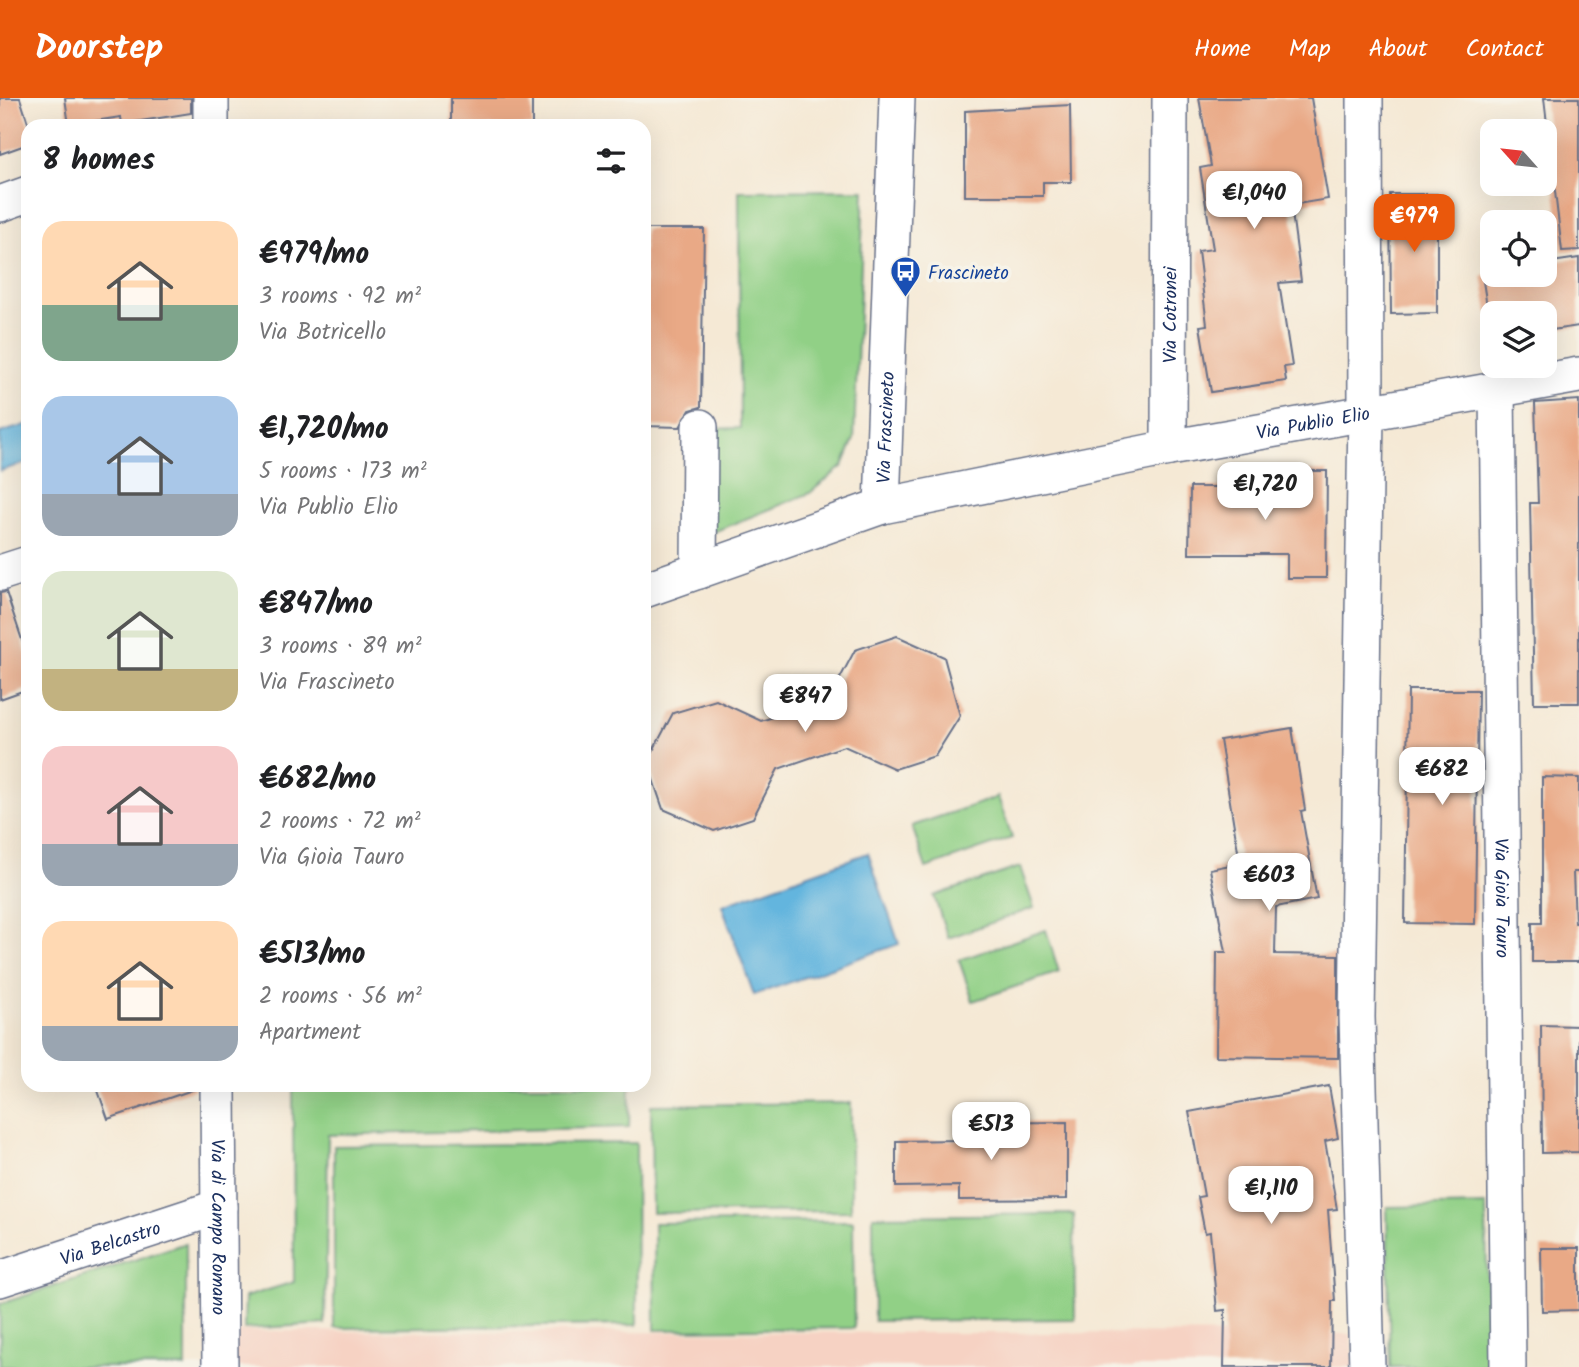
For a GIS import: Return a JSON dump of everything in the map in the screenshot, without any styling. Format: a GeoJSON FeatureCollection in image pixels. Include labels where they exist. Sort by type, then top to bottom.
{"type":"FeatureCollection","features":[{"type":"Feature","properties":{"kind":"street"},"geometry":{"type":"LineString","coordinates":[[211,98],[211,119]]}},
{"type":"Feature","properties":{"kind":"street","name":"Via Frascineto"},"geometry":{"type":"LineString","coordinates":[[651,587],[882,506],[898,98]]}},
{"type":"Feature","properties":{"kind":"street","name":"Via Cotronei"},"geometry":{"type":"LineString","coordinates":[[1169,448],[1170,98]]}},
{"type":"Feature","properties":{"kind":"street"},"geometry":{"type":"LineString","coordinates":[[1365,98],[1366,413],[1357,1017],[1367,1367]]}},
{"type":"Feature","properties":{"kind":"street"},"geometry":{"type":"LineString","coordinates":[[0,204],[21,196]]}},
{"type":"Feature","properties":{"kind":"street","name":"Via Publio Elio"},"geometry":{"type":"LineString","coordinates":[[882,506],[1169,448],[1579,374]]}},
{"type":"Feature","properties":{"kind":"street","name":"Via Gioia Tauro"},"geometry":{"type":"LineString","coordinates":[[1497,389],[1508,1367]]}},
{"type":"Feature","properties":{"kind":"street"},"geometry":{"type":"LineString","coordinates":[[699,570],[701,427]]}},
{"type":"Feature","properties":{"kind":"street"},"geometry":{"type":"LineString","coordinates":[[0,573],[21,566]]}},
{"type":"Feature","properties":{"kind":"street","name":"Via di Campo Romano"},"geometry":{"type":"LineString","coordinates":[[218,1092],[220,1367]]}},
{"type":"Feature","properties":{"kind":"street","name":"Via Belcastro"},"geometry":{"type":"LineString","coordinates":[[0,1279],[219,1207]]}},
{"type":"Feature","properties":{"kind":"shaded area"},"geometry":{"type":"Polygon","coordinates":[[[234,1331],[1351,1334],[1353,1367],[234,1367],[234,1331]]]}},
{"type":"Feature","properties":{"kind":"green space"},"geometry":{"type":"Polygon","coordinates":[[[864,190],[854,439],[843,466],[810,493],[711,533],[710,429],[740,428],[739,191],[864,190]]]}},
{"type":"Feature","properties":{"kind":"green space"},"geometry":{"type":"Polygon","coordinates":[[[998,797],[1012,838],[926,868],[912,826],[998,797]]]}},
{"type":"Feature","properties":{"kind":"green space"},"geometry":{"type":"Polygon","coordinates":[[[1020,867],[1034,908],[948,938],[934,896],[1020,867]]]}},
{"type":"Feature","properties":{"kind":"green space"},"geometry":{"type":"Polygon","coordinates":[[[1046,930],[1059,972],[973,1001],[959,960],[1046,930]]]}},
{"type":"Feature","properties":{"kind":"green space"},"geometry":{"type":"Polygon","coordinates":[[[293,1092],[630,1092],[629,1127],[328,1135],[325,1324],[244,1329],[245,1297],[294,1282],[293,1092]]]}},
{"type":"Feature","properties":{"kind":"green space"},"geometry":{"type":"Polygon","coordinates":[[[851,1103],[851,1211],[652,1213],[651,1105],[851,1103]]]}},
{"type":"Feature","properties":{"kind":"green space"},"geometry":{"type":"Polygon","coordinates":[[[636,1143],[637,1325],[334,1328],[334,1146],[636,1143]]]}},
{"type":"Feature","properties":{"kind":"green space"},"geometry":{"type":"Polygon","coordinates":[[[1486,1205],[1488,1367],[1390,1367],[1387,1207],[1486,1205]]]}},
{"type":"Feature","properties":{"kind":"green space"},"geometry":{"type":"Polygon","coordinates":[[[1074,1214],[1075,1319],[874,1321],[873,1216],[1074,1214]]]}},
{"type":"Feature","properties":{"kind":"green space"},"geometry":{"type":"Polygon","coordinates":[[[853,1221],[854,1328],[655,1330],[654,1223],[853,1221]]]}},
{"type":"Feature","properties":{"kind":"green space"},"geometry":{"type":"Polygon","coordinates":[[[186,1243],[186,1367],[0,1367],[0,1304],[186,1243]]]}},
{"type":"Feature","properties":{"kind":"water"},"geometry":{"type":"Polygon","coordinates":[[[21,426],[21,464],[0,471],[0,433],[21,426]]]}},
{"type":"Feature","properties":{"kind":"water"},"geometry":{"type":"Polygon","coordinates":[[[868,853],[899,944],[754,995],[722,905],[868,853]]]}},
{"type":"Feature","properties":{"kind":"building"},"geometry":{"type":"Polygon","coordinates":[[[0,98],[20,98],[27,119],[21,119],[21,146],[0,154],[0,98]]]}},
{"type":"Feature","properties":{"kind":"building"},"geometry":{"type":"Polygon","coordinates":[[[65,98],[191,98],[191,113],[153,119],[68,119],[65,98]]]}},
{"type":"Feature","properties":{"kind":"building"},"geometry":{"type":"Polygon","coordinates":[[[451,98],[532,98],[532,119],[451,119],[451,98]]]}},
{"type":"Feature","properties":{"kind":"building"},"geometry":{"type":"Polygon","coordinates":[[[1199,98],[1311,98],[1328,199],[1291,205],[1301,281],[1279,283],[1292,366],[1284,367],[1286,381],[1211,392],[1200,326],[1207,325],[1198,251],[1213,249],[1200,168],[1211,166],[1199,98]]]}},
{"type":"Feature","properties":{"kind":"building"},"geometry":{"type":"Polygon","coordinates":[[[1544,98],[1579,98],[1579,250],[1562,251],[1556,196],[1558,196],[1558,119],[1546,119],[1544,98]]]}},
{"type":"Feature","properties":{"kind":"building"},"geometry":{"type":"Polygon","coordinates":[[[1070,105],[1071,182],[1043,182],[1043,196],[965,196],[965,111],[1070,105]]]}},
{"type":"Feature","properties":{"kind":"building"},"geometry":{"type":"Polygon","coordinates":[[[1390,194],[1437,194],[1437,313],[1391,314],[1390,194]]]}},
{"type":"Feature","properties":{"kind":"building"},"geometry":{"type":"Polygon","coordinates":[[[651,229],[704,229],[701,407],[690,410],[680,427],[651,426],[651,229]]]}},
{"type":"Feature","properties":{"kind":"building"},"geometry":{"type":"Polygon","coordinates":[[[1579,258],[1579,326],[1557,329],[1557,301],[1486,301],[1484,287],[1557,287],[1557,261],[1579,258]]]}},
{"type":"Feature","properties":{"kind":"building"},"geometry":{"type":"Polygon","coordinates":[[[1579,400],[1579,703],[1534,703],[1530,503],[1538,503],[1535,403],[1579,400]]]}},
{"type":"Feature","properties":{"kind":"building"},"geometry":{"type":"Polygon","coordinates":[[[1287,471],[1327,471],[1326,578],[1287,578],[1287,554],[1189,554],[1190,487],[1287,487],[1287,471]]]}},
{"type":"Feature","properties":{"kind":"building"},"geometry":{"type":"Polygon","coordinates":[[[6,592],[21,637],[21,692],[0,699],[0,593],[6,592]]]}},
{"type":"Feature","properties":{"kind":"building"},"geometry":{"type":"Polygon","coordinates":[[[897,636],[944,657],[960,716],[935,756],[895,769],[844,746],[778,769],[753,818],[714,831],[663,809],[651,774],[651,754],[673,713],[716,700],[761,721],[829,699],[855,650],[897,636]]]}},
{"type":"Feature","properties":{"kind":"building"},"geometry":{"type":"Polygon","coordinates":[[[1408,690],[1478,690],[1475,924],[1405,923],[1408,690]]]}},
{"type":"Feature","properties":{"kind":"building"},"geometry":{"type":"Polygon","coordinates":[[[1292,728],[1305,810],[1301,811],[1317,899],[1276,907],[1275,954],[1338,955],[1338,1058],[1216,1056],[1217,952],[1226,952],[1210,869],[1240,863],[1220,740],[1292,728]]]}},
{"type":"Feature","properties":{"kind":"building"},"geometry":{"type":"Polygon","coordinates":[[[1542,777],[1579,778],[1579,872],[1573,872],[1575,923],[1579,923],[1579,962],[1532,962],[1532,923],[1542,923],[1542,777]]]}},
{"type":"Feature","properties":{"kind":"building"},"geometry":{"type":"Polygon","coordinates":[[[1541,1025],[1579,1026],[1579,1152],[1542,1153],[1541,1025]]]}},
{"type":"Feature","properties":{"kind":"building"},"geometry":{"type":"Polygon","coordinates":[[[1329,1086],[1338,1138],[1325,1141],[1337,1209],[1328,1210],[1335,1301],[1332,1301],[1331,1367],[1224,1367],[1225,1310],[1217,1311],[1210,1232],[1205,1233],[1198,1197],[1204,1196],[1189,1112],[1329,1086]]]}},
{"type":"Feature","properties":{"kind":"building"},"geometry":{"type":"Polygon","coordinates":[[[98,1092],[186,1092],[108,1119],[98,1092]]]}},
{"type":"Feature","properties":{"kind":"building"},"geometry":{"type":"Polygon","coordinates":[[[1067,1122],[1067,1199],[959,1200],[959,1186],[896,1187],[896,1141],[959,1140],[959,1123],[1067,1122]]]}},
{"type":"Feature","properties":{"kind":"building"},"geometry":{"type":"Polygon","coordinates":[[[1541,1248],[1579,1248],[1579,1310],[1542,1311],[1541,1248]]]}},
{"type":"Feature","properties":{"kind":"place","name":"Frascineto"},"geometry":{"type":"Point","coordinates":[905,299]}}]}
